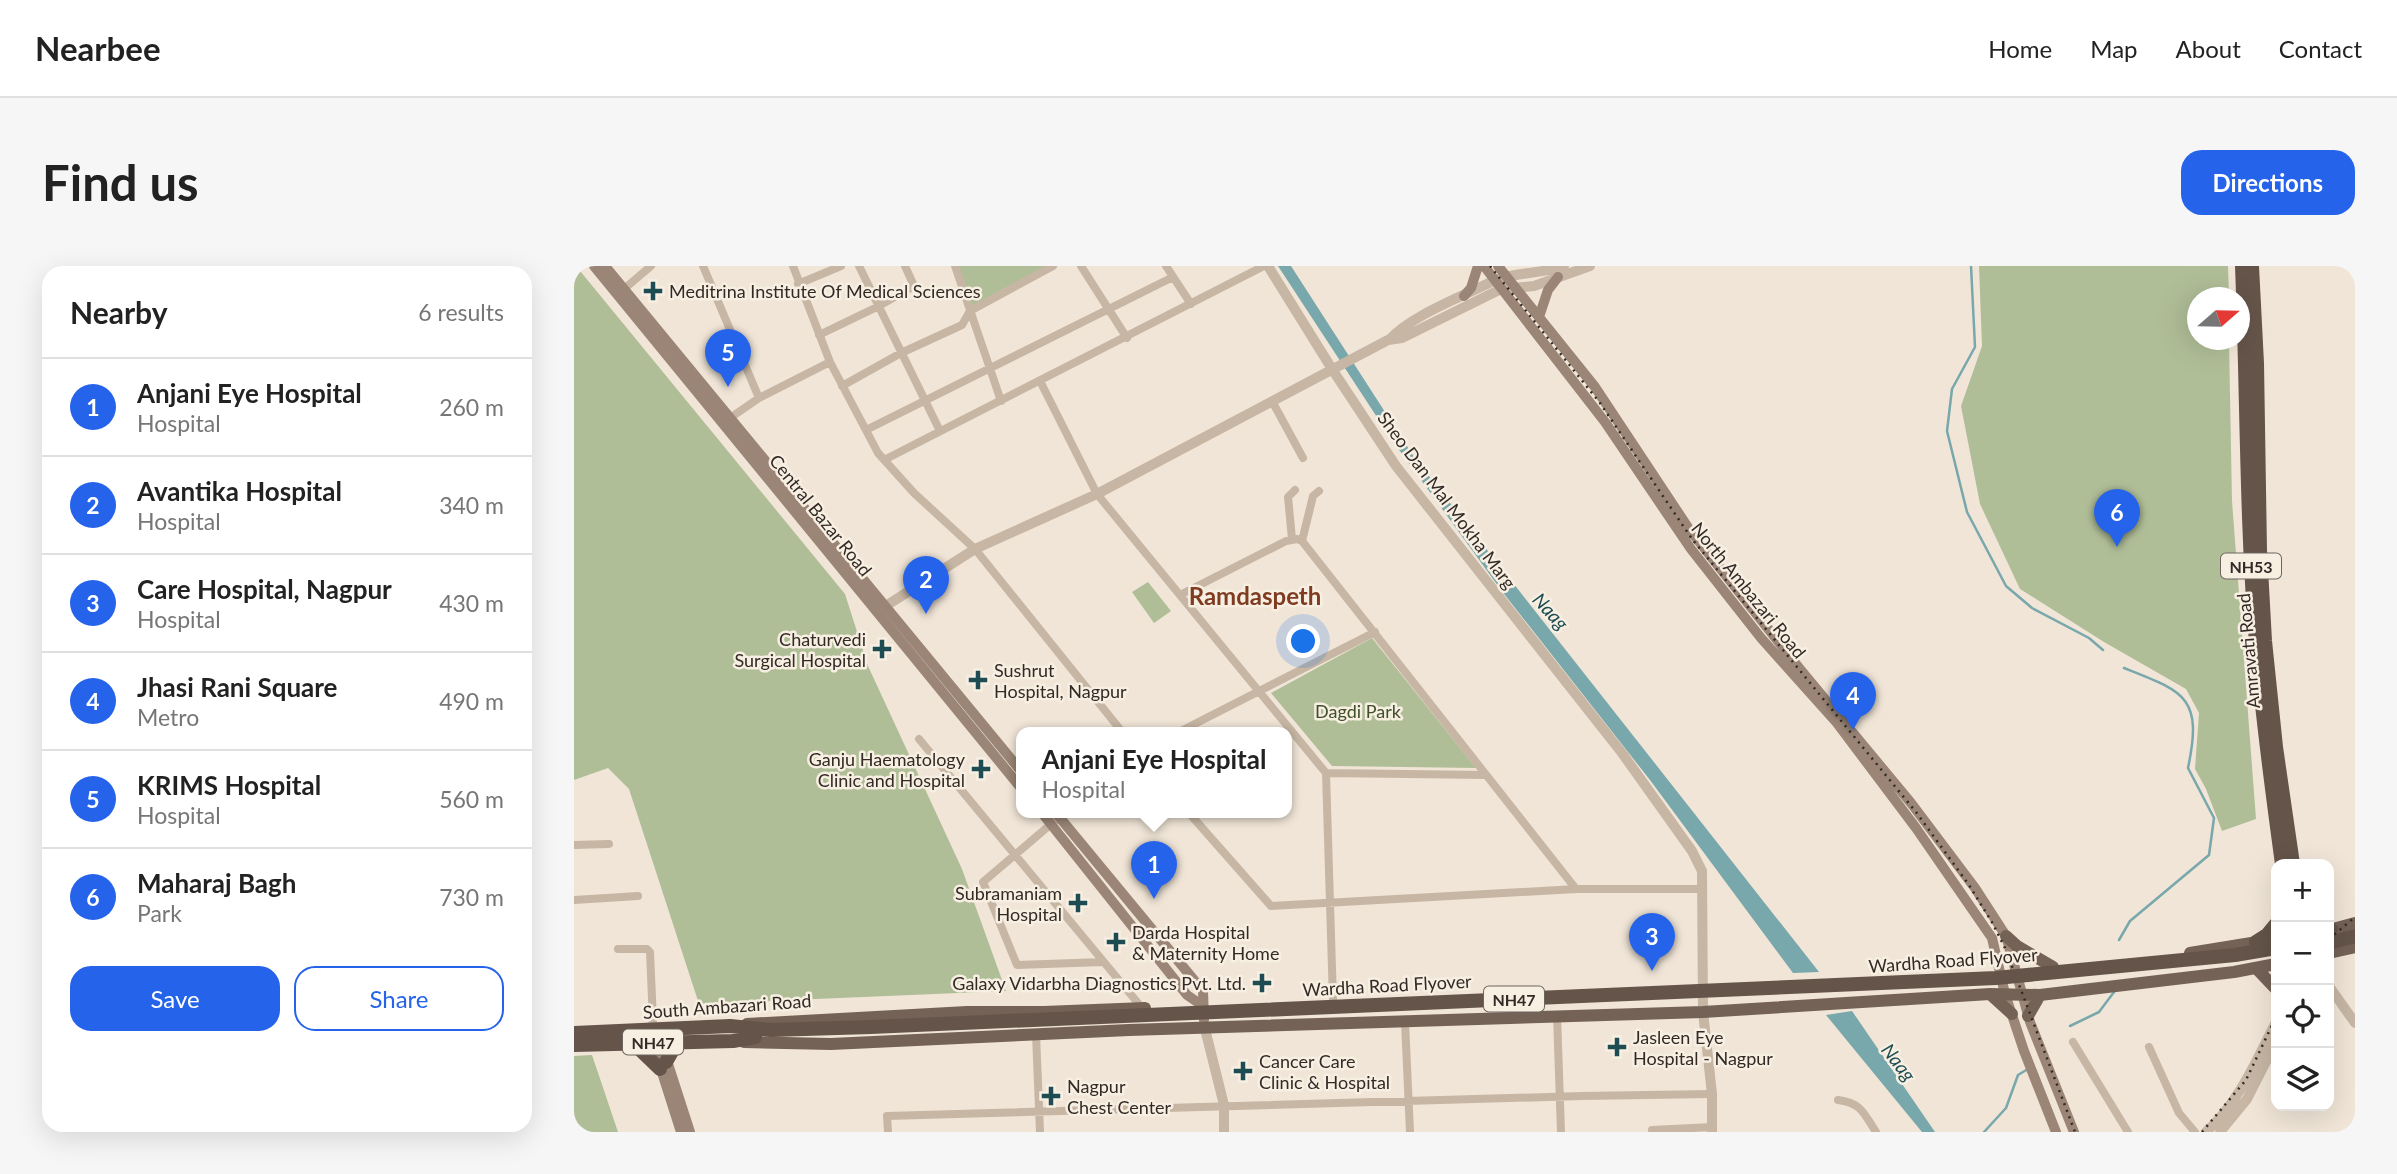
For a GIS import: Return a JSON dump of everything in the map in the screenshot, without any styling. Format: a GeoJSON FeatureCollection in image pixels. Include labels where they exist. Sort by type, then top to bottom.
{"type":"FeatureCollection","features":[{"type":"Feature","properties":{"kind":"highway","name":"Amravati Road"},"geometry":{"type":"LineString","coordinates":[[2242,266],[2266,641],[2276,747],[2292,859]]}},
{"type":"Feature","properties":{"kind":"highway","name":"Amravati Road"},"geometry":{"type":"LineString","coordinates":[[2252,266],[2250,551],[2266,748],[2281,859]]}},
{"type":"Feature","properties":{"kind":"highway"},"geometry":{"type":"LineString","coordinates":[[2256,942],[2271,930]]}},
{"type":"Feature","properties":{"kind":"highway"},"geometry":{"type":"LineString","coordinates":[[2334,932],[2355,930]]}},
{"type":"Feature","properties":{"kind":"highway"},"geometry":{"type":"LineString","coordinates":[[2334,934],[2355,936]]}},
{"type":"Feature","properties":{"kind":"highway","name":"Wardha Road Flyover"},"geometry":{"type":"LineString","coordinates":[[752,1032],[1996,978],[2235,955],[2271,948]]}},
{"type":"Feature","properties":{"kind":"highway","name":"Wardha Road Flyover"},"geometry":{"type":"LineString","coordinates":[[752,1032],[978,1029],[1499,1005],[1743,998],[1981,987],[2224,964],[2271,957]]}},
{"type":"Feature","properties":{"kind":"highway","name":"NH47"},"geometry":{"type":"LineString","coordinates":[[730,1026],[752,1032]]}},
{"type":"Feature","properties":{"kind":"highway","name":"South Ambazari Road"},"geometry":{"type":"LineString","coordinates":[[574,1033],[654,1033],[730,1026]]}},
{"type":"Feature","properties":{"kind":"highway","name":"NH47"},"geometry":{"type":"LineString","coordinates":[[574,1045],[633,1043],[654,1033],[678,1041],[733,1041],[752,1032]]}},
{"type":"Feature","properties":{"kind":"highway"},"geometry":{"type":"LineString","coordinates":[[633,1043],[663,1066],[678,1041]]}},
{"type":"Feature","properties":{"kind":"main road","name":"Central Bazar Road"},"geometry":{"type":"LineString","coordinates":[[594,266],[881,609],[1016,765]]}},
{"type":"Feature","properties":{"kind":"main road","name":"Central Bazar Road"},"geometry":{"type":"LineString","coordinates":[[605,266],[730,418],[1016,782]]}},
{"type":"Feature","properties":{"kind":"main road"},"geometry":{"type":"LineString","coordinates":[[1464,296],[1471,288],[1478,266]]}},
{"type":"Feature","properties":{"kind":"main road","name":"North Ambazari Road"},"geometry":{"type":"LineString","coordinates":[[1484,266],[1501,282],[1570,373],[1691,549],[1761,638],[1837,723],[1992,938],[2005,994],[2056,1132]]}},
{"type":"Feature","properties":{"kind":"main road","name":"North Ambazari Road"},"geometry":{"type":"LineString","coordinates":[[1498,266],[1501,282]]}},
{"type":"Feature","properties":{"kind":"main road"},"geometry":{"type":"LineString","coordinates":[[1539,317],[1548,290],[1558,277]]}},
{"type":"Feature","properties":{"kind":"main road","name":"North Ambazari Road"},"geometry":{"type":"LineString","coordinates":[[1501,282],[1515,287],[1595,387],[1689,529],[1911,803],[1975,888],[2006,936],[2028,1016],[2074,1132]]}},
{"type":"Feature","properties":{"kind":"main road"},"geometry":{"type":"LineString","coordinates":[[1902,811],[1911,803]]}},
{"type":"Feature","properties":{"kind":"main road"},"geometry":{"type":"LineString","coordinates":[[1059,818],[1187,995],[1203,1006],[1205,1030]]}},
{"type":"Feature","properties":{"kind":"main road"},"geometry":{"type":"LineString","coordinates":[[2334,931],[2355,923]]}},
{"type":"Feature","properties":{"kind":"main road"},"geometry":{"type":"LineString","coordinates":[[2006,936],[2017,946],[2053,967]]}},
{"type":"Feature","properties":{"kind":"main road","name":"South Ambazari Road"},"geometry":{"type":"LineString","coordinates":[[730,1026],[771,1021],[967,1012],[1333,1001],[1999,971],[2204,951],[2271,940]]}},
{"type":"Feature","properties":{"kind":"main road"},"geometry":{"type":"LineString","coordinates":[[2334,952],[2355,947]]}},
{"type":"Feature","properties":{"kind":"main road"},"geometry":{"type":"LineString","coordinates":[[733,1041],[831,1044],[1036,1034],[1703,1012],[1990,994],[2040,995],[2271,965]]}},
{"type":"Feature","properties":{"kind":"main road"},"geometry":{"type":"LineString","coordinates":[[2256,968],[2272,985]]}},
{"type":"Feature","properties":{"kind":"main road"},"geometry":{"type":"LineString","coordinates":[[1990,994],[2012,1014]]}},
{"type":"Feature","properties":{"kind":"main road"},"geometry":{"type":"LineString","coordinates":[[2028,1016],[2040,995]]}},
{"type":"Feature","properties":{"kind":"main road"},"geometry":{"type":"LineString","coordinates":[[654,1033],[681,1132]]}},
{"type":"Feature","properties":{"kind":"main road"},"geometry":{"type":"LineString","coordinates":[[663,1066],[690,1132]]}},
{"type":"Feature","properties":{"kind":"street"},"geometry":{"type":"LineString","coordinates":[[624,289],[651,266]]}},
{"type":"Feature","properties":{"kind":"street"},"geometry":{"type":"LineString","coordinates":[[703,266],[760,398]]}},
{"type":"Feature","properties":{"kind":"street"},"geometry":{"type":"LineString","coordinates":[[793,266],[830,362],[878,453],[914,493],[975,549],[1118,727]]}},
{"type":"Feature","properties":{"kind":"street"},"geometry":{"type":"LineString","coordinates":[[798,284],[841,266]]}},
{"type":"Feature","properties":{"kind":"street"},"geometry":{"type":"LineString","coordinates":[[859,266],[940,431]]}},
{"type":"Feature","properties":{"kind":"street"},"geometry":{"type":"LineString","coordinates":[[819,335],[914,286],[905,266]]}},
{"type":"Feature","properties":{"kind":"street"},"geometry":{"type":"LineString","coordinates":[[955,266],[1000,401]]}},
{"type":"Feature","properties":{"kind":"street"},"geometry":{"type":"LineString","coordinates":[[842,386],[962,325],[970,311],[1053,266]]}},
{"type":"Feature","properties":{"kind":"street"},"geometry":{"type":"LineString","coordinates":[[1081,266],[1127,338]]}},
{"type":"Feature","properties":{"kind":"street"},"geometry":{"type":"LineString","coordinates":[[1166,266],[1191,304]]}},
{"type":"Feature","properties":{"kind":"street"},"geometry":{"type":"LineString","coordinates":[[884,460],[1266,266]]}},
{"type":"Feature","properties":{"kind":"street","name":"Sheo Dan Mal Mokha Marg"},"geometry":{"type":"LineString","coordinates":[[1266,266],[1396,466],[1505,602],[1653,795],[1692,851],[1702,871],[1703,1012],[1712,1094],[1712,1130]]}},
{"type":"Feature","properties":{"kind":"street"},"geometry":{"type":"LineString","coordinates":[[881,609],[975,549],[1097,494],[1388,340],[1410,322],[1501,282],[1564,266]]}},
{"type":"Feature","properties":{"kind":"street"},"geometry":{"type":"LineString","coordinates":[[1515,287],[1534,286],[1590,266]]}},
{"type":"Feature","properties":{"kind":"street"},"geometry":{"type":"LineString","coordinates":[[866,430],[1173,276]]}},
{"type":"Feature","properties":{"kind":"street"},"geometry":{"type":"LineString","coordinates":[[1388,340],[1402,338],[1501,282]]}},
{"type":"Feature","properties":{"kind":"street"},"geometry":{"type":"LineString","coordinates":[[730,418],[760,398],[830,362]]}},
{"type":"Feature","properties":{"kind":"street"},"geometry":{"type":"LineString","coordinates":[[1040,381],[1097,494],[1288,727]]}},
{"type":"Feature","properties":{"kind":"street"},"geometry":{"type":"LineString","coordinates":[[1272,401],[1303,458]]}},
{"type":"Feature","properties":{"kind":"street"},"geometry":{"type":"LineString","coordinates":[[1292,539],[1287,497],[1295,490]]}},
{"type":"Feature","properties":{"kind":"street"},"geometry":{"type":"LineString","coordinates":[[1302,541],[1313,496],[1319,491]]}},
{"type":"Feature","properties":{"kind":"street"},"geometry":{"type":"LineString","coordinates":[[1180,595],[1292,539],[1302,541],[1576,889]]}},
{"type":"Feature","properties":{"kind":"street"},"geometry":{"type":"LineString","coordinates":[[1189,727],[1375,632]]}},
{"type":"Feature","properties":{"kind":"street"},"geometry":{"type":"LineString","coordinates":[[1292,731],[1326,773],[1333,1001]]}},
{"type":"Feature","properties":{"kind":"street"},"geometry":{"type":"LineString","coordinates":[[919,739],[1142,1008]]}},
{"type":"Feature","properties":{"kind":"street"},"geometry":{"type":"LineString","coordinates":[[1326,773],[1486,775]]}},
{"type":"Feature","properties":{"kind":"street"},"geometry":{"type":"LineString","coordinates":[[1057,818],[983,883],[1017,965],[1103,962]]}},
{"type":"Feature","properties":{"kind":"street"},"geometry":{"type":"LineString","coordinates":[[1193,818],[1271,906],[1576,889],[1702,889]]}},
{"type":"Feature","properties":{"kind":"street"},"geometry":{"type":"LineString","coordinates":[[574,845],[609,844]]}},
{"type":"Feature","properties":{"kind":"street"},"geometry":{"type":"LineString","coordinates":[[574,900],[638,896]]}},
{"type":"Feature","properties":{"kind":"street"},"geometry":{"type":"LineString","coordinates":[[618,949],[647,949],[650,952],[654,1033]]}},
{"type":"Feature","properties":{"kind":"street"},"geometry":{"type":"LineString","coordinates":[[2334,994],[2355,1023]]}},
{"type":"Feature","properties":{"kind":"street"},"geometry":{"type":"LineString","coordinates":[[1557,1015],[1561,1132]]}},
{"type":"Feature","properties":{"kind":"street"},"geometry":{"type":"LineString","coordinates":[[1405,1022],[1410,1132]]}},
{"type":"Feature","properties":{"kind":"street"},"geometry":{"type":"LineString","coordinates":[[1205,1030],[1224,1105],[1224,1132]]}},
{"type":"Feature","properties":{"kind":"street"},"geometry":{"type":"LineString","coordinates":[[2206,1132],[2233,1102],[2271,1031]]}},
{"type":"Feature","properties":{"kind":"street"},"geometry":{"type":"LineString","coordinates":[[1036,1034],[1040,1132]]}},
{"type":"Feature","properties":{"kind":"street"},"geometry":{"type":"LineString","coordinates":[[2073,1042],[2128,1132]]}},
{"type":"Feature","properties":{"kind":"street"},"geometry":{"type":"LineString","coordinates":[[2149,1047],[2179,1113],[2195,1132]]}},
{"type":"Feature","properties":{"kind":"street"},"geometry":{"type":"LineString","coordinates":[[2220,1132],[2247,1099],[2273,1048]]}},
{"type":"Feature","properties":{"kind":"street"},"geometry":{"type":"LineString","coordinates":[[888,1132],[887,1116],[1712,1094]]}},
{"type":"Feature","properties":{"kind":"street"},"geometry":{"type":"LineString","coordinates":[[1838,1100],[1860,1107],[1876,1132]]}},
{"type":"Feature","properties":{"kind":"street"},"geometry":{"type":"LineString","coordinates":[[1652,1130],[1712,1130]]}},
{"type":"Feature","properties":{"kind":"green space"},"geometry":{"type":"Polygon","coordinates":[[[574,266],[845,594],[868,666],[962,869],[1006,991],[699,1004],[629,789],[608,768],[574,780],[574,266]]]}},
{"type":"Feature","properties":{"kind":"green space"},"geometry":{"type":"Polygon","coordinates":[[[955,266],[1053,266],[970,311],[955,266]]]}},
{"type":"Feature","properties":{"kind":"green space"},"geometry":{"type":"Polygon","coordinates":[[[1979,266],[2228,266],[2229,287],[2187,287],[2187,350],[2229,350],[2232,501],[2256,819],[2222,831],[2195,769],[2199,713],[2186,689],[2020,589],[1980,504],[1961,406],[1982,346],[1979,266]]]}},
{"type":"Feature","properties":{"kind":"green space"},"geometry":{"type":"Polygon","coordinates":[[[1148,582],[1171,611],[1154,623],[1132,592],[1148,582]]]}},
{"type":"Feature","properties":{"kind":"green space","name":"Dagdi Park"},"geometry":{"type":"Polygon","coordinates":[[[1372,638],[1476,768],[1332,766],[1271,693],[1372,638]]]}},
{"type":"Feature","properties":{"kind":"green space"},"geometry":{"type":"Polygon","coordinates":[[[592,1055],[618,1132],[574,1132],[574,1056],[592,1055]]]}},
{"type":"Feature","properties":{"kind":"water"},"geometry":{"type":"Polygon","coordinates":[[[1278,266],[1291,266],[1414,457],[1819,972],[1793,973],[1650,780],[1501,590],[1392,440],[1278,266]]]}},
{"type":"Feature","properties":{"kind":"water"},"geometry":{"type":"Polygon","coordinates":[[[1852,1011],[1935,1132],[1922,1132],[1826,1015],[1852,1011]]]}},
{"type":"Feature","properties":{"kind":"waterway"},"geometry":{"type":"LineString","coordinates":[[1971,266],[1975,347],[1952,389],[1947,431],[1967,512],[2006,586],[2032,608],[2089,638],[2103,650]]}},
{"type":"Feature","properties":{"kind":"waterway"},"geometry":{"type":"LineString","coordinates":[[2119,940],[2130,921],[2209,855],[2214,818],[2188,768],[2193,726],[2184,700],[2162,684],[2124,668]]}},
{"type":"Feature","properties":{"kind":"waterway"},"geometry":{"type":"LineString","coordinates":[[2070,1026],[2099,1012],[2114,992]]}},
{"type":"Feature","properties":{"kind":"waterway"},"geometry":{"type":"LineString","coordinates":[[1984,1132],[2006,1108],[2018,1075],[2028,1069]]}},
{"type":"Feature","properties":{"kind":"railway"},"geometry":{"type":"LineString","coordinates":[[1490,266],[1600,403],[1692,539],[1916,812],[1969,885],[2005,948],[2075,1132]]}},
{"type":"Feature","properties":{"kind":"railway"},"geometry":{"type":"LineString","coordinates":[[2334,935],[2355,917]]}},
{"type":"Feature","properties":{"kind":"railway"},"geometry":{"type":"LineString","coordinates":[[2202,1132],[2246,1080],[2271,1028]]}},
{"type":"Feature","properties":{"kind":"place","name":"Meditrina Institute Of Medical Sciences"},"geometry":{"type":"Point","coordinates":[653,291]}},
{"type":"Feature","properties":{"kind":"place","name":"KRIMS Hospital"},"geometry":{"type":"Point","coordinates":[728,387]}},
{"type":"Feature","properties":{"kind":"place","name":"Maharaj Bagh"},"geometry":{"type":"Point","coordinates":[2117,547]}},
{"type":"Feature","properties":{"kind":"place","name":"Avantika Hospital"},"geometry":{"type":"Point","coordinates":[926,614]}},
{"type":"Feature","properties":{"kind":"place","name":"Chaturvedi Surgical Hospital"},"geometry":{"type":"Point","coordinates":[882,649]}},
{"type":"Feature","properties":{"kind":"place","name":"Sushrut Hospital, Nagpur"},"geometry":{"type":"Point","coordinates":[978,680]}},
{"type":"Feature","properties":{"kind":"place","name":"Jhasi Rani Square"},"geometry":{"type":"Point","coordinates":[1853,730]}},
{"type":"Feature","properties":{"kind":"place","name":"Ganju Haematology Clinic and Hospital"},"geometry":{"type":"Point","coordinates":[981,769]}},
{"type":"Feature","properties":{"kind":"place","name":"Anjani Eye Hospital"},"geometry":{"type":"Point","coordinates":[1154,899]}},
{"type":"Feature","properties":{"kind":"place","name":"Subramaniam Hospital"},"geometry":{"type":"Point","coordinates":[1078,903]}},
{"type":"Feature","properties":{"kind":"place","name":"Darda Hospital & Maternity Home"},"geometry":{"type":"Point","coordinates":[1116,942]}},
{"type":"Feature","properties":{"kind":"place","name":"Care Hospital, Nagpur"},"geometry":{"type":"Point","coordinates":[1652,971]}},
{"type":"Feature","properties":{"kind":"place","name":"Galaxy Vidarbha Diagnostics Pvt. Ltd."},"geometry":{"type":"Point","coordinates":[1262,983]}},
{"type":"Feature","properties":{"kind":"place","name":"Jasleen Eye Hospital - Nagpur"},"geometry":{"type":"Point","coordinates":[1617,1047]}},
{"type":"Feature","properties":{"kind":"place","name":"Cancer Care Clinic & Hospital"},"geometry":{"type":"Point","coordinates":[1243,1071]}},
{"type":"Feature","properties":{"kind":"place","name":"Nagpur Chest Center"},"geometry":{"type":"Point","coordinates":[1051,1096]}},
{"type":"Feature","properties":{"kind":"district","name":"Ramdaspeth"},"geometry":{"type":"Point","coordinates":[1255,595]}},
{"type":"Feature","properties":{"kind":"water label","name":"Naag"},"geometry":{"type":"Point","coordinates":[1551,611]}},
{"type":"Feature","properties":{"kind":"water label","name":"Naag"},"geometry":{"type":"Point","coordinates":[1899,1062]}}]}
